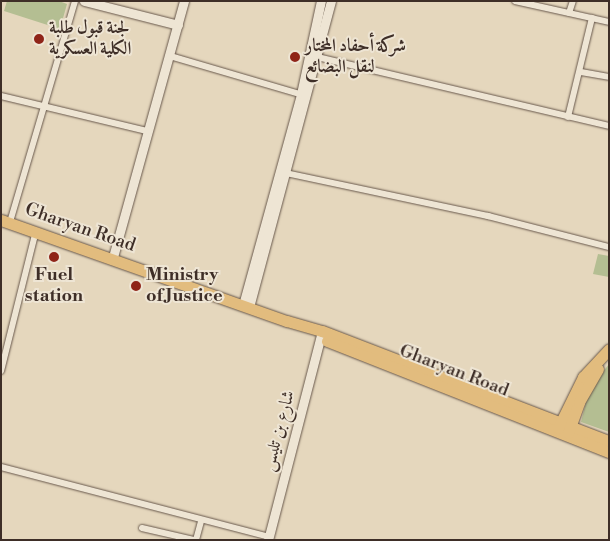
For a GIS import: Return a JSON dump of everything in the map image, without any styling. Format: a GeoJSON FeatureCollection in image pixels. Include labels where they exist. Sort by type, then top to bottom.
{"type":"FeatureCollection","features":[{"type":"Feature","properties":{"kind":"highway","name":"Gharyan Road"},"geometry":{"type":"LineString","coordinates":[[6,221],[113,257],[287,321],[564,428],[609,441]]}},
{"type":"Feature","properties":{"kind":"highway"},"geometry":{"type":"LineString","coordinates":[[564,428],[583,377],[609,349]]}},
{"type":"Feature","properties":{"kind":"highway"},"geometry":{"type":"LineString","coordinates":[[564,428],[590,379],[609,359]]}},
{"type":"Feature","properties":{"kind":"highway","name":"Gharyan Road"},"geometry":{"type":"LineString","coordinates":[[564,428],[596,448],[609,452]]}},
{"type":"Feature","properties":{"kind":"highway"},"geometry":{"type":"LineString","coordinates":[[596,448],[609,458]]}},
{"type":"Feature","properties":{"kind":"street"},"geometry":{"type":"LineString","coordinates":[[6,221],[46,107],[75,1]]}},
{"type":"Feature","properties":{"kind":"street"},"geometry":{"type":"LineString","coordinates":[[84,1],[178,25]]}},
{"type":"Feature","properties":{"kind":"street"},"geometry":{"type":"LineString","coordinates":[[113,257],[184,1]]}},
{"type":"Feature","properties":{"kind":"street"},"geometry":{"type":"LineString","coordinates":[[313,56],[321,1]]}},
{"type":"Feature","properties":{"kind":"street"},"geometry":{"type":"LineString","coordinates":[[246,306],[284,172],[313,56],[330,1]]}},
{"type":"Feature","properties":{"kind":"street"},"geometry":{"type":"LineString","coordinates":[[515,1],[609,22]]}},
{"type":"Feature","properties":{"kind":"street"},"geometry":{"type":"LineString","coordinates":[[569,13],[573,1]]}},
{"type":"Feature","properties":{"kind":"street"},"geometry":{"type":"LineString","coordinates":[[568,116],[581,72],[592,18]]}},
{"type":"Feature","properties":{"kind":"street"},"geometry":{"type":"LineString","coordinates":[[170,56],[304,95]]}},
{"type":"Feature","properties":{"kind":"street"},"geometry":{"type":"LineString","coordinates":[[313,56],[609,126]]}},
{"type":"Feature","properties":{"kind":"street"},"geometry":{"type":"LineString","coordinates":[[581,72],[609,77]]}},
{"type":"Feature","properties":{"kind":"street"},"geometry":{"type":"LineString","coordinates":[[1,96],[147,132]]}},
{"type":"Feature","properties":{"kind":"street"},"geometry":{"type":"LineString","coordinates":[[284,172],[488,216],[609,247]]}},
{"type":"Feature","properties":{"kind":"street"},"geometry":{"type":"LineString","coordinates":[[1,371],[36,231]]}},
{"type":"Feature","properties":{"kind":"street","name":"شارع بن تليس"},"geometry":{"type":"LineString","coordinates":[[269,538],[321,334]]}},
{"type":"Feature","properties":{"kind":"street"},"geometry":{"type":"LineString","coordinates":[[1,467],[269,538]]}},
{"type":"Feature","properties":{"kind":"street"},"geometry":{"type":"LineString","coordinates":[[142,528],[195,540],[201,520]]}},
{"type":"Feature","properties":{"kind":"green space"},"geometry":{"type":"Polygon","coordinates":[[[7,1],[59,1],[67,4],[60,29],[4,11],[7,1]]]}},
{"type":"Feature","properties":{"kind":"green space"},"geometry":{"type":"Polygon","coordinates":[[[598,254],[609,256],[609,277],[593,274],[598,254]]]}},
{"type":"Feature","properties":{"kind":"green space"},"geometry":{"type":"Polygon","coordinates":[[[609,364],[609,432],[581,422],[589,390],[609,364]]]}},
{"type":"Feature","properties":{"kind":"place","name":"لجنة قبول طلبة الكلية العسكرية"},"geometry":{"type":"Point","coordinates":[39,39]}},
{"type":"Feature","properties":{"kind":"place","name":"شركة أحفاد المختار لنقل البضائع"},"geometry":{"type":"Point","coordinates":[295,57]}},
{"type":"Feature","properties":{"kind":"place","name":"Fuel station"},"geometry":{"type":"Point","coordinates":[54,257]}},
{"type":"Feature","properties":{"kind":"place","name":"Ministry of Justice"},"geometry":{"type":"Point","coordinates":[136,286]}}]}
